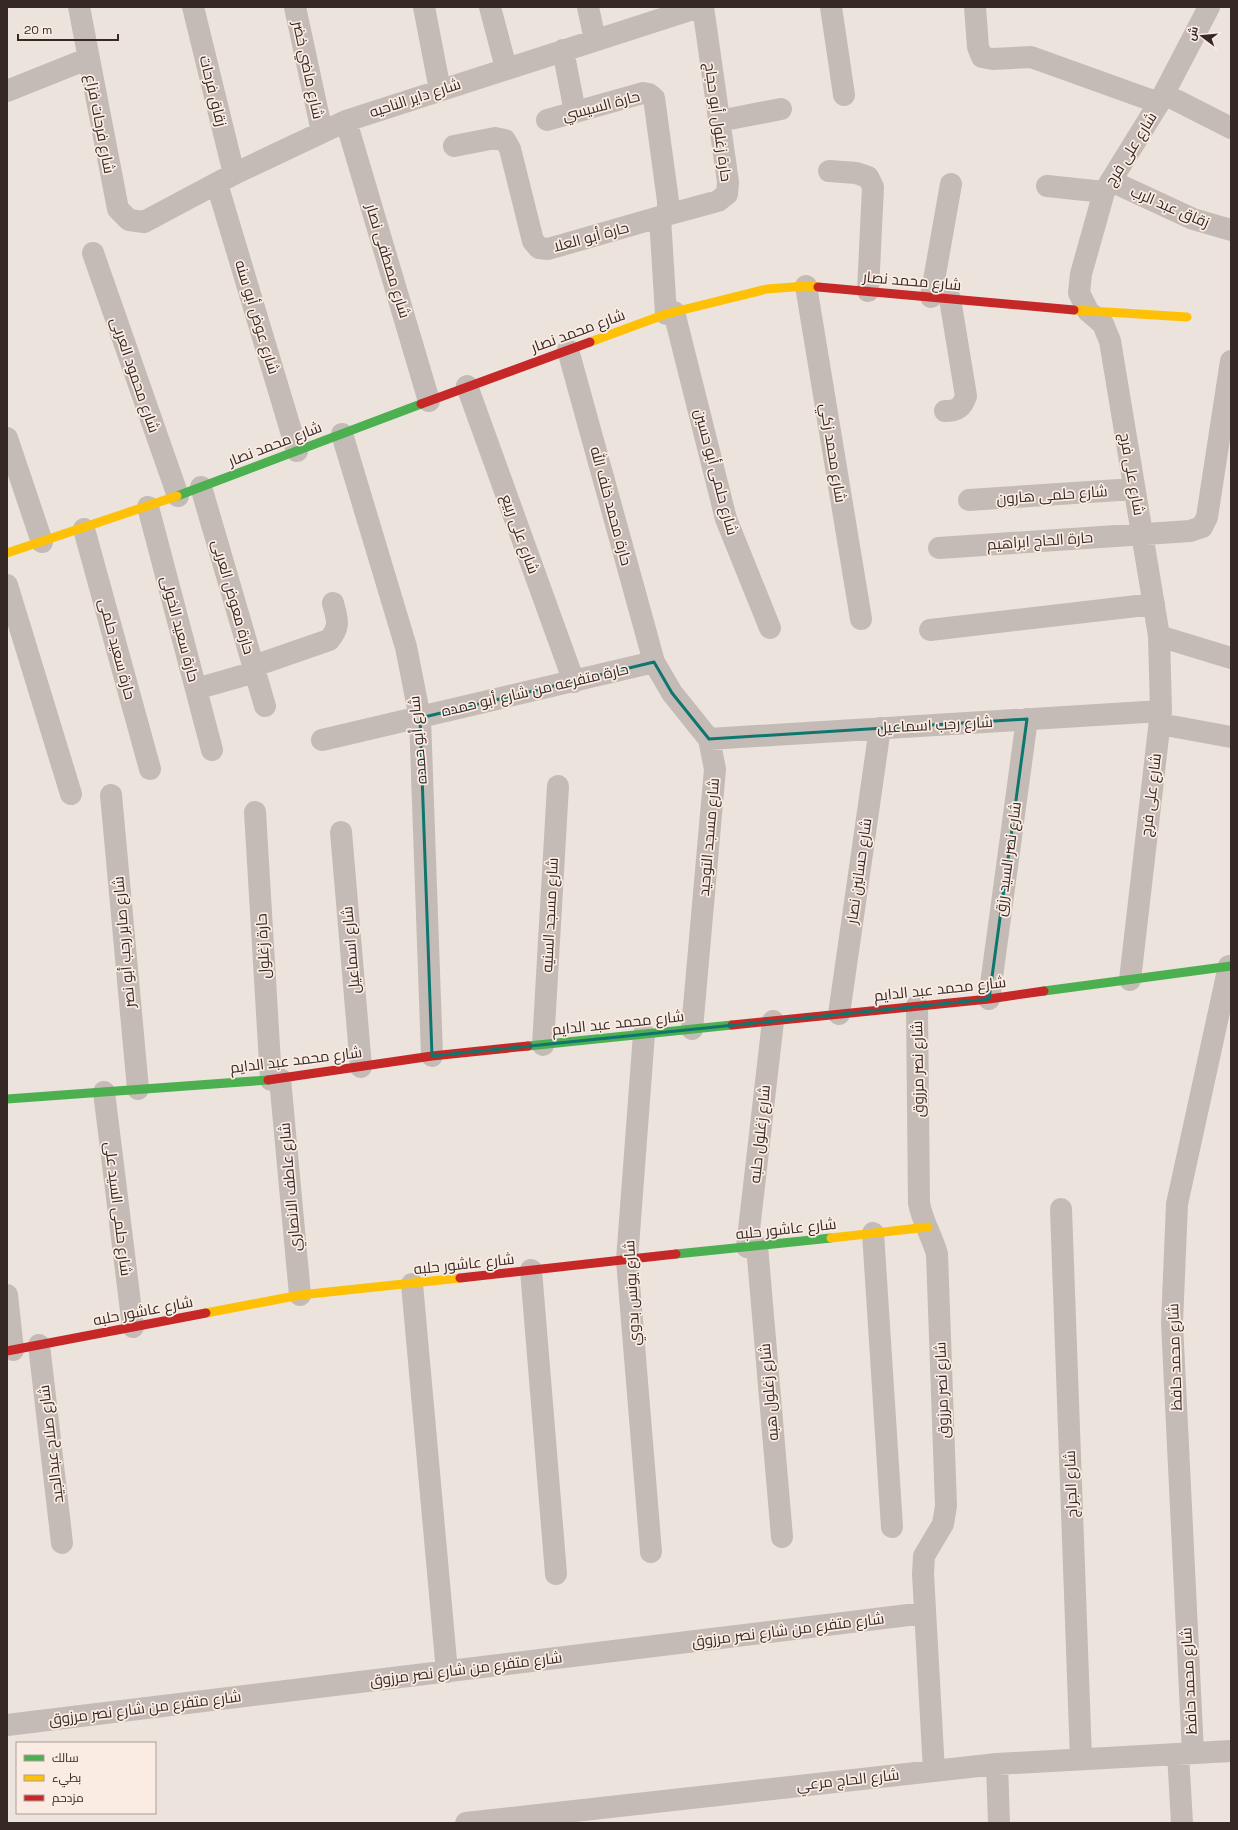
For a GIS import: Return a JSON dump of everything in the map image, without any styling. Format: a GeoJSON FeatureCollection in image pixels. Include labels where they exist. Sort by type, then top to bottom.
{"type":"FeatureCollection","features":[{"type":"Feature","properties":{"kind":"street","name":"شارع فرحات فزاع"},"geometry":{"type":"LineString","coordinates":[[79,7],[87,59],[118,209],[129,220],[144,222]]}},
{"type":"Feature","properties":{"kind":"street","name":"زقاق فرحات"},"geometry":{"type":"LineString","coordinates":[[193,7],[226,179]]}},
{"type":"Feature","properties":{"kind":"street","name":"شارع ماضي خضر"},"geometry":{"type":"LineString","coordinates":[[295,7],[322,132]]}},
{"type":"Feature","properties":{"kind":"street"},"geometry":{"type":"LineString","coordinates":[[424,7],[440,90]]}},
{"type":"Feature","properties":{"kind":"street"},"geometry":{"type":"LineString","coordinates":[[490,7],[506,68]]}},
{"type":"Feature","properties":{"kind":"street"},"geometry":{"type":"LineString","coordinates":[[588,7],[595,40]]}},
{"type":"Feature","properties":{"kind":"street","name":"شارع داير الناحيه"},"geometry":{"type":"LineString","coordinates":[[144,222],[226,179],[346,121],[697,7]]}},
{"type":"Feature","properties":{"kind":"street","name":"حارة زغلول أبو حجاج"},"geometry":{"type":"LineString","coordinates":[[661,217],[718,201],[727,194],[728,182],[719,121],[697,7]]}},
{"type":"Feature","properties":{"kind":"street"},"geometry":{"type":"LineString","coordinates":[[831,7],[844,95]]}},
{"type":"Feature","properties":{"kind":"street"},"geometry":{"type":"LineString","coordinates":[[974,7],[978,47],[982,57],[992,59],[1030,57],[1162,98],[1231,128]]}},
{"type":"Feature","properties":{"kind":"street","name":"شارع على فرج"},"geometry":{"type":"LineString","coordinates":[[1130,980],[1160,717],[1160,636],[1110,342],[1103,324],[1088,311],[1080,293],[1080,274],[1107,186],[1162,98],[1209,7]]}},
{"type":"Feature","properties":{"kind":"street"},"geometry":{"type":"LineString","coordinates":[[563,50],[575,112]]}},
{"type":"Feature","properties":{"kind":"street"},"geometry":{"type":"LineString","coordinates":[[7,90],[87,59]]}},
{"type":"Feature","properties":{"kind":"street","name":"حارة السيسي"},"geometry":{"type":"LineString","coordinates":[[547,120],[643,94],[649,94],[654,98],[668,201],[668,210],[661,217]]}},
{"type":"Feature","properties":{"kind":"street"},"geometry":{"type":"LineString","coordinates":[[719,121],[781,109]]}},
{"type":"Feature","properties":{"kind":"street","name":"شارع مصطفى نصار"},"geometry":{"type":"LineString","coordinates":[[346,121],[429,401]]}},
{"type":"Feature","properties":{"kind":"street","name":"حارة أبو العلا"},"geometry":{"type":"LineString","coordinates":[[454,146],[495,138],[505,140],[510,149],[533,241],[539,248],[548,249],[661,217]]}},
{"type":"Feature","properties":{"kind":"street"},"geometry":{"type":"LineString","coordinates":[[829,171],[856,173],[868,176],[873,188],[868,291]]}},
{"type":"Feature","properties":{"kind":"street","name":"شارع عوض أبو سنه"},"geometry":{"type":"LineString","coordinates":[[226,179],[297,451]]}},
{"type":"Feature","properties":{"kind":"street"},"geometry":{"type":"LineString","coordinates":[[945,411],[955,411],[963,405],[966,396],[940,298],[951,184]]}},
{"type":"Feature","properties":{"kind":"street","name":"زقاق عبد الرب"},"geometry":{"type":"LineString","coordinates":[[1047,186],[1107,186],[1193,219],[1231,230]]}},
{"type":"Feature","properties":{"kind":"street","name":"شارع حلمى أبو حسين"},"geometry":{"type":"LineString","coordinates":[[661,217],[670,313],[726,519],[770,628]]}},
{"type":"Feature","properties":{"kind":"street","name":"شارع محمود العربى"},"geometry":{"type":"LineString","coordinates":[[93,253],[178,496]]}},
{"type":"Feature","properties":{"kind":"street","name":"شارع محمد نصار"},"geometry":{"type":"LineString","coordinates":[[7,553],[148,507],[467,386],[670,313],[767,289],[806,286],[1088,311],[1187,317]]}},
{"type":"Feature","properties":{"kind":"street","name":"شارع محمد زكي"},"geometry":{"type":"LineString","coordinates":[[806,286],[861,619]]}},
{"type":"Feature","properties":{"kind":"street","name":"حارة محمد خلف الله"},"geometry":{"type":"LineString","coordinates":[[568,350],[654,662]]}},
{"type":"Feature","properties":{"kind":"street","name":"حارة الحاج ابراهيم"},"geometry":{"type":"LineString","coordinates":[[939,548],[1190,531],[1202,527],[1207,517],[1231,361]]}},
{"type":"Feature","properties":{"kind":"street","name":"شارع على ربيع"},"geometry":{"type":"LineString","coordinates":[[467,386],[574,682]]}},
{"type":"Feature","properties":{"kind":"street","name":"شارع أبو حمده"},"geometry":{"type":"LineString","coordinates":[[342,434],[406,647],[420,718],[432,1056]]}},
{"type":"Feature","properties":{"kind":"street"},"geometry":{"type":"LineString","coordinates":[[7,438],[42,542]]}},
{"type":"Feature","properties":{"kind":"street","name":"حارة معوض العربى"},"geometry":{"type":"LineString","coordinates":[[201,487],[265,706]]}},
{"type":"Feature","properties":{"kind":"street","name":"شارع حلمى هارون"},"geometry":{"type":"LineString","coordinates":[[970,500],[1134,489]]}},
{"type":"Feature","properties":{"kind":"street","name":"حارة سعيد الخولى"},"geometry":{"type":"LineString","coordinates":[[148,507],[212,750]]}},
{"type":"Feature","properties":{"kind":"street","name":"حارة سعيد حلمى"},"geometry":{"type":"LineString","coordinates":[[84,529],[150,769]]}},
{"type":"Feature","properties":{"kind":"street"},"geometry":{"type":"LineString","coordinates":[[7,584],[70,794]]}},
{"type":"Feature","properties":{"kind":"street"},"geometry":{"type":"LineString","coordinates":[[196,689],[255,669],[329,640],[336,632],[338,622],[333,603]]}},
{"type":"Feature","properties":{"kind":"street"},"geometry":{"type":"LineString","coordinates":[[930,630],[1154,604]]}},
{"type":"Feature","properties":{"kind":"street"},"geometry":{"type":"LineString","coordinates":[[1160,636],[1231,658]]}},
{"type":"Feature","properties":{"kind":"street","name":"حارة متفرعه من شارع أبو حمده"},"geometry":{"type":"LineString","coordinates":[[322,740],[654,662]]}},
{"type":"Feature","properties":{"kind":"street","name":"شارع مسجد التوحيد"},"geometry":{"type":"LineString","coordinates":[[654,662],[672,693],[708,739],[715,769],[692,1029]]}},
{"type":"Feature","properties":{"kind":"street","name":"شارع رجب اسماعيل"},"geometry":{"type":"LineString","coordinates":[[708,739],[1027,720],[1160,717],[1231,738]]}},
{"type":"Feature","properties":{"kind":"street","name":"شارع نصر السيد رزق"},"geometry":{"type":"LineString","coordinates":[[989,999],[1027,720]]}},
{"type":"Feature","properties":{"kind":"street","name":"شارع حسانين نصار"},"geometry":{"type":"LineString","coordinates":[[839,1014],[880,728]]}},
{"type":"Feature","properties":{"kind":"street","name":"شارع مسجد السنيه"},"geometry":{"type":"LineString","coordinates":[[543,1044],[558,786]]}},
{"type":"Feature","properties":{"kind":"street","name":"شارع صابر رجب أبو نصر"},"geometry":{"type":"LineString","coordinates":[[111,795],[138,1090]]}},
{"type":"Feature","properties":{"kind":"street","name":"حارة زغلول"},"geometry":{"type":"LineString","coordinates":[[255,812],[275,1079]]}},
{"type":"Feature","properties":{"kind":"street","name":"شارع اسماعيل"},"geometry":{"type":"LineString","coordinates":[[341,832],[361,1067]]}},
{"type":"Feature","properties":{"kind":"street","name":"شارع محمد عبد الدايم"},"geometry":{"type":"LineString","coordinates":[[7,1099],[275,1079],[432,1056],[989,999],[1230,966]]}},
{"type":"Feature","properties":{"kind":"street","name":"شارع محمد حافظ"},"geometry":{"type":"LineString","coordinates":[[1182,1823],[1185,1754],[1172,1323],[1177,1204],[1230,966]]}},
{"type":"Feature","properties":{"kind":"street","name":"شارع نصر مرزوق"},"geometry":{"type":"LineString","coordinates":[[917,1006],[919,1204],[921,1217],[928,1228],[937,1254],[946,1506],[943,1524],[924,1556],[923,1574],[934,1771]]}},
{"type":"Feature","properties":{"kind":"street","name":"شارع زغلول حلبه"},"geometry":{"type":"LineString","coordinates":[[752,1246],[772,1021]]}},
{"type":"Feature","properties":{"kind":"street","name":"شارع يونس بدوي"},"geometry":{"type":"LineString","coordinates":[[644,1034],[627,1260],[651,1552]]}},
{"type":"Feature","properties":{"kind":"street","name":"شارع عاطف الانصاري"},"geometry":{"type":"LineString","coordinates":[[275,1079],[300,1295]]}},
{"type":"Feature","properties":{"kind":"street","name":"شارع حلمى السيد على"},"geometry":{"type":"LineString","coordinates":[[104,1092],[133,1327]]}},
{"type":"Feature","properties":{"kind":"street","name":"شارع الجراج"},"geometry":{"type":"LineString","coordinates":[[1061,1209],[1081,1759]]}},
{"type":"Feature","properties":{"kind":"street","name":"شارع عاشور حلبه"},"geometry":{"type":"LineString","coordinates":[[10,1351],[300,1295],[928,1228]]}},
{"type":"Feature","properties":{"kind":"street"},"geometry":{"type":"LineString","coordinates":[[873,1233],[892,1527]]}},
{"type":"Feature","properties":{"kind":"street","name":"شارع زغلول هبه"},"geometry":{"type":"LineString","coordinates":[[752,1246],[782,1537]]}},
{"type":"Feature","properties":{"kind":"street"},"geometry":{"type":"LineString","coordinates":[[531,1270],[556,1574]]}},
{"type":"Feature","properties":{"kind":"street"},"geometry":{"type":"LineString","coordinates":[[412,1284],[447,1672]]}},
{"type":"Feature","properties":{"kind":"street"},"geometry":{"type":"LineString","coordinates":[[7,1295],[10,1351]]}},
{"type":"Feature","properties":{"kind":"street","name":"شارع صلاح عبدالجيد"},"geometry":{"type":"LineString","coordinates":[[39,1345],[62,1543]]}},
{"type":"Feature","properties":{"kind":"street","name":"شارع متفرع من شارع نصر مرزوق"},"geometry":{"type":"LineString","coordinates":[[7,1725],[925,1613]]}},
{"type":"Feature","properties":{"kind":"street","name":"شارع الحاج مرعي"},"geometry":{"type":"LineString","coordinates":[[466,1823],[996,1764],[1231,1751]]}},
{"type":"Feature","properties":{"kind":"street"},"geometry":{"type":"LineString","coordinates":[[996,1764],[999,1823]]}},
{"type":"Feature","properties":{"kind":"highlighted area"},"geometry":{"type":"Polygon","coordinates":[[[654,662],[672,693],[709,739],[1027,719],[989,999],[432,1056],[420,718],[654,662]]]}},
{"type":"Feature","properties":{"kind":"traffic: fast"},"geometry":{"type":"LineString","coordinates":[[177,496],[421,404]]}},
{"type":"Feature","properties":{"kind":"traffic: fast"},"geometry":{"type":"LineString","coordinates":[[1044,991],[1231,966]]}},
{"type":"Feature","properties":{"kind":"traffic: fast"},"geometry":{"type":"LineString","coordinates":[[528,1046],[732,1025]]}},
{"type":"Feature","properties":{"kind":"traffic: fast"},"geometry":{"type":"LineString","coordinates":[[7,1099],[268,1080]]}},
{"type":"Feature","properties":{"kind":"traffic: fast"},"geometry":{"type":"LineString","coordinates":[[676,1254],[831,1238]]}},
{"type":"Feature","properties":{"kind":"traffic: slow"},"geometry":{"type":"LineString","coordinates":[[590,342],[666,314],[767,289],[806,286],[818,287]]}},
{"type":"Feature","properties":{"kind":"traffic: slow"},"geometry":{"type":"LineString","coordinates":[[1074,310],[1187,317]]}},
{"type":"Feature","properties":{"kind":"traffic: slow"},"geometry":{"type":"LineString","coordinates":[[7,553],[177,496]]}},
{"type":"Feature","properties":{"kind":"traffic: slow"},"geometry":{"type":"LineString","coordinates":[[831,1238],[928,1227]]}},
{"type":"Feature","properties":{"kind":"traffic: slow"},"geometry":{"type":"LineString","coordinates":[[206,1313],[300,1295],[460,1278]]}},
{"type":"Feature","properties":{"kind":"traffic: jam"},"geometry":{"type":"LineString","coordinates":[[818,287],[1074,310]]}},
{"type":"Feature","properties":{"kind":"traffic: jam"},"geometry":{"type":"LineString","coordinates":[[421,404],[590,342]]}},
{"type":"Feature","properties":{"kind":"traffic: jam"},"geometry":{"type":"LineString","coordinates":[[732,1025],[989,999],[1044,991]]}},
{"type":"Feature","properties":{"kind":"traffic: jam"},"geometry":{"type":"LineString","coordinates":[[268,1080],[432,1056],[528,1046]]}},
{"type":"Feature","properties":{"kind":"traffic: jam"},"geometry":{"type":"LineString","coordinates":[[460,1278],[676,1254]]}},
{"type":"Feature","properties":{"kind":"traffic: jam"},"geometry":{"type":"LineString","coordinates":[[7,1351],[206,1313]]}}]}
